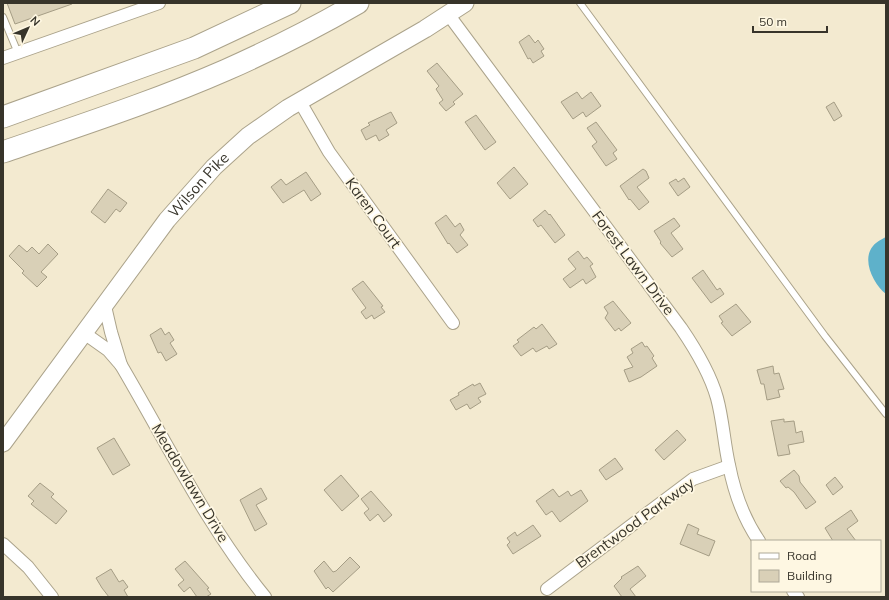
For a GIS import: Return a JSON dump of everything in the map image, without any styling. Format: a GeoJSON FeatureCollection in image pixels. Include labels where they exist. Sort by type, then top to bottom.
{"type":"FeatureCollection","features":[{"type":"Feature","properties":{"kind":"highway"},"geometry":{"type":"LineString","coordinates":[[3,117],[188,50],[290,3]]}},
{"type":"Feature","properties":{"kind":"highway"},"geometry":{"type":"LineString","coordinates":[[3,152],[132,107],[225,71],[305,32],[358,3]]}},
{"type":"Feature","properties":{"kind":"main road","name":"Wilson Pike"},"geometry":{"type":"LineString","coordinates":[[3,443],[167,220],[194,188],[248,136],[299,100],[401,43],[465,3]]}},
{"type":"Feature","properties":{"kind":"street"},"geometry":{"type":"LineString","coordinates":[[3,58],[159,3]]}},
{"type":"Feature","properties":{"kind":"street","name":"Forest Lawn Drive"},"geometry":{"type":"LineString","coordinates":[[448,14],[692,345],[708,374],[717,397],[729,466],[739,501],[758,540]]}},
{"type":"Feature","properties":{"kind":"street","name":"Karen Court"},"geometry":{"type":"LineString","coordinates":[[299,100],[329,152],[453,323]]}},
{"type":"Feature","properties":{"kind":"street","name":"Meadowlawn Drive"},"geometry":{"type":"LineString","coordinates":[[105,306],[121,365]]}},
{"type":"Feature","properties":{"kind":"street","name":"Meadowlawn Drive"},"geometry":{"type":"LineString","coordinates":[[84,333],[108,350],[121,365],[242,570],[264,597]]}},
{"type":"Feature","properties":{"kind":"street","name":"Brentwood Parkway"},"geometry":{"type":"LineString","coordinates":[[547,589],[693,479],[729,466]]}},
{"type":"Feature","properties":{"kind":"street"},"geometry":{"type":"LineString","coordinates":[[3,544],[28,567],[52,597]]}},
{"type":"Feature","properties":{"kind":"lane"},"geometry":{"type":"LineString","coordinates":[[580,3],[825,336],[886,414]]}},
{"type":"Feature","properties":{"kind":"lane"},"geometry":{"type":"LineString","coordinates":[[3,17],[10,37],[18,53]]}},
{"type":"Feature","properties":{"kind":"lane"},"geometry":{"type":"LineString","coordinates":[[3,31],[10,37]]}},
{"type":"Feature","properties":{"kind":"water"},"geometry":{"type":"Polygon","coordinates":[[[886,237],[886,294],[873,279],[870,272],[868,258],[873,246],[886,237]]]}},
{"type":"Feature","properties":{"kind":"building"},"geometry":{"type":"Polygon","coordinates":[[[7,3],[72,3],[72,4],[15,24],[7,3]]]}},
{"type":"Feature","properties":{"kind":"building"},"geometry":{"type":"Polygon","coordinates":[[[529,35],[535,43],[538,40],[544,49],[541,51],[544,56],[533,63],[530,58],[528,59],[519,42],[529,35]]]}},
{"type":"Feature","properties":{"kind":"building"},"geometry":{"type":"Polygon","coordinates":[[[437,63],[463,94],[453,102],[455,104],[446,111],[439,103],[443,100],[436,89],[439,86],[427,71],[437,63]]]}},
{"type":"Feature","properties":{"kind":"building"},"geometry":{"type":"Polygon","coordinates":[[[577,92],[582,99],[591,92],[601,106],[586,117],[583,112],[573,119],[561,102],[577,92]]]}},
{"type":"Feature","properties":{"kind":"building"},"geometry":{"type":"Polygon","coordinates":[[[834,102],[842,116],[834,121],[826,107],[834,102]]]}},
{"type":"Feature","properties":{"kind":"building"},"geometry":{"type":"Polygon","coordinates":[[[391,112],[397,123],[386,130],[389,135],[379,141],[376,135],[366,140],[361,130],[370,125],[368,123],[391,112]]]}},
{"type":"Feature","properties":{"kind":"building"},"geometry":{"type":"Polygon","coordinates":[[[476,115],[496,142],[485,150],[465,122],[476,115]]]}},
{"type":"Feature","properties":{"kind":"building"},"geometry":{"type":"Polygon","coordinates":[[[596,122],[617,150],[613,153],[617,159],[606,166],[592,146],[597,142],[587,128],[596,122]]]}},
{"type":"Feature","properties":{"kind":"building"},"geometry":{"type":"Polygon","coordinates":[[[514,167],[528,184],[510,199],[497,183],[514,167]]]}},
{"type":"Feature","properties":{"kind":"building"},"geometry":{"type":"Polygon","coordinates":[[[643,169],[646,171],[649,178],[637,187],[649,202],[639,210],[630,199],[629,200],[620,186],[643,169]]]}},
{"type":"Feature","properties":{"kind":"building"},"geometry":{"type":"Polygon","coordinates":[[[306,172],[321,194],[311,201],[304,190],[283,203],[271,187],[281,179],[286,185],[306,172]]]}},
{"type":"Feature","properties":{"kind":"building"},"geometry":{"type":"Polygon","coordinates":[[[684,178],[690,187],[678,196],[669,183],[676,179],[678,182],[684,178]]]}},
{"type":"Feature","properties":{"kind":"building"},"geometry":{"type":"Polygon","coordinates":[[[108,189],[127,203],[120,212],[116,209],[105,223],[91,212],[108,189]]]}},
{"type":"Feature","properties":{"kind":"building"},"geometry":{"type":"Polygon","coordinates":[[[545,210],[549,215],[550,214],[565,235],[555,243],[541,225],[538,227],[533,220],[545,210]]]}},
{"type":"Feature","properties":{"kind":"building"},"geometry":{"type":"Polygon","coordinates":[[[446,215],[455,227],[460,223],[464,230],[460,235],[468,245],[457,253],[449,243],[448,244],[435,223],[446,215]]]}},
{"type":"Feature","properties":{"kind":"building"},"geometry":{"type":"Polygon","coordinates":[[[674,218],[680,226],[671,233],[683,249],[672,257],[660,243],[661,242],[654,231],[674,218]]]}},
{"type":"Feature","properties":{"kind":"building"},"geometry":{"type":"Polygon","coordinates":[[[48,244],[58,254],[41,272],[47,277],[37,287],[22,273],[24,271],[9,256],[19,245],[27,252],[32,247],[39,254],[48,244]]]}},
{"type":"Feature","properties":{"kind":"building"},"geometry":{"type":"Polygon","coordinates":[[[578,251],[584,259],[587,257],[593,264],[590,266],[596,277],[586,284],[583,279],[570,288],[563,279],[576,269],[568,259],[578,251]]]}},
{"type":"Feature","properties":{"kind":"building"},"geometry":{"type":"Polygon","coordinates":[[[703,270],[717,290],[720,288],[724,294],[711,303],[692,278],[703,270]]]}},
{"type":"Feature","properties":{"kind":"building"},"geometry":{"type":"Polygon","coordinates":[[[363,281],[383,306],[381,307],[385,312],[374,319],[372,315],[366,319],[361,312],[366,308],[352,289],[363,281]]]}},
{"type":"Feature","properties":{"kind":"building"},"geometry":{"type":"Polygon","coordinates":[[[613,301],[631,323],[621,331],[619,328],[615,331],[605,318],[608,313],[604,307],[613,301]]]}},
{"type":"Feature","properties":{"kind":"building"},"geometry":{"type":"Polygon","coordinates":[[[736,304],[751,322],[732,336],[721,323],[723,322],[719,316],[736,304]]]}},
{"type":"Feature","properties":{"kind":"building"},"geometry":{"type":"Polygon","coordinates":[[[542,324],[557,344],[549,349],[547,346],[536,352],[533,348],[521,356],[513,346],[519,342],[517,340],[534,327],[536,329],[542,324]]]}},
{"type":"Feature","properties":{"kind":"building"},"geometry":{"type":"Polygon","coordinates":[[[161,328],[165,335],[169,332],[174,340],[170,343],[177,354],[166,361],[161,352],[158,353],[150,335],[161,328]]]}},
{"type":"Feature","properties":{"kind":"building"},"geometry":{"type":"Polygon","coordinates":[[[642,342],[654,356],[652,358],[657,366],[641,377],[629,382],[624,370],[633,367],[627,357],[633,353],[631,349],[642,342]]]}},
{"type":"Feature","properties":{"kind":"building"},"geometry":{"type":"Polygon","coordinates":[[[773,366],[774,374],[779,373],[784,389],[778,390],[780,397],[767,400],[764,384],[761,384],[757,370],[773,366]]]}},
{"type":"Feature","properties":{"kind":"building"},"geometry":{"type":"Polygon","coordinates":[[[480,383],[486,394],[478,398],[481,402],[470,409],[467,404],[456,410],[450,400],[473,384],[474,386],[480,383]]]}},
{"type":"Feature","properties":{"kind":"building"},"geometry":{"type":"Polygon","coordinates":[[[784,419],[784,422],[794,421],[796,433],[802,431],[804,442],[788,445],[790,454],[778,456],[771,421],[784,419]]]}},
{"type":"Feature","properties":{"kind":"building"},"geometry":{"type":"Polygon","coordinates":[[[677,430],[686,440],[664,460],[655,450],[677,430]]]}},
{"type":"Feature","properties":{"kind":"building"},"geometry":{"type":"Polygon","coordinates":[[[114,438],[130,465],[113,475],[97,448],[114,438]]]}},
{"type":"Feature","properties":{"kind":"building"},"geometry":{"type":"Polygon","coordinates":[[[615,458],[623,469],[606,480],[599,470],[615,458]]]}},
{"type":"Feature","properties":{"kind":"building"},"geometry":{"type":"Polygon","coordinates":[[[794,470],[799,476],[800,482],[816,502],[806,509],[794,492],[788,487],[786,488],[780,481],[794,470]]]}},
{"type":"Feature","properties":{"kind":"building"},"geometry":{"type":"Polygon","coordinates":[[[341,475],[359,496],[342,511],[324,490],[341,475]]]}},
{"type":"Feature","properties":{"kind":"building"},"geometry":{"type":"Polygon","coordinates":[[[835,477],[843,487],[833,495],[826,485],[835,477]]]}},
{"type":"Feature","properties":{"kind":"building"},"geometry":{"type":"Polygon","coordinates":[[[40,483],[54,494],[51,497],[67,511],[56,524],[31,504],[34,501],[28,496],[40,483]]]}},
{"type":"Feature","properties":{"kind":"building"},"geometry":{"type":"Polygon","coordinates":[[[261,488],[267,499],[256,505],[267,524],[255,531],[240,500],[261,488]]]}},
{"type":"Feature","properties":{"kind":"building"},"geometry":{"type":"Polygon","coordinates":[[[553,489],[559,497],[568,491],[571,496],[581,490],[588,501],[560,522],[552,511],[546,515],[536,501],[553,489]]]}},
{"type":"Feature","properties":{"kind":"building"},"geometry":{"type":"Polygon","coordinates":[[[371,491],[392,515],[384,522],[378,514],[370,521],[364,513],[369,509],[361,499],[371,491]]]}},
{"type":"Feature","properties":{"kind":"building"},"geometry":{"type":"Polygon","coordinates":[[[851,510],[858,521],[847,529],[855,540],[832,540],[825,528],[851,510]]]}},
{"type":"Feature","properties":{"kind":"building"},"geometry":{"type":"Polygon","coordinates":[[[688,524],[699,529],[697,534],[715,541],[709,556],[680,544],[688,524]]]}},
{"type":"Feature","properties":{"kind":"building"},"geometry":{"type":"Polygon","coordinates":[[[533,525],[541,536],[513,554],[507,545],[510,542],[507,538],[515,532],[517,536],[533,525]]]}},
{"type":"Feature","properties":{"kind":"building"},"geometry":{"type":"Polygon","coordinates":[[[350,557],[360,567],[333,592],[328,587],[326,589],[314,571],[324,561],[333,572],[336,571],[350,557]]]}},
{"type":"Feature","properties":{"kind":"building"},"geometry":{"type":"Polygon","coordinates":[[[185,561],[209,588],[207,589],[211,594],[206,597],[197,597],[190,587],[184,592],[178,585],[184,580],[175,569],[185,561]]]}},
{"type":"Feature","properties":{"kind":"building"},"geometry":{"type":"Polygon","coordinates":[[[638,566],[646,576],[630,589],[636,597],[622,597],[614,586],[622,578],[621,577],[638,566]]]}},
{"type":"Feature","properties":{"kind":"building"},"geometry":{"type":"Polygon","coordinates":[[[111,569],[119,582],[123,580],[128,587],[124,590],[128,597],[109,597],[102,588],[96,578],[111,569]]]}}]}
